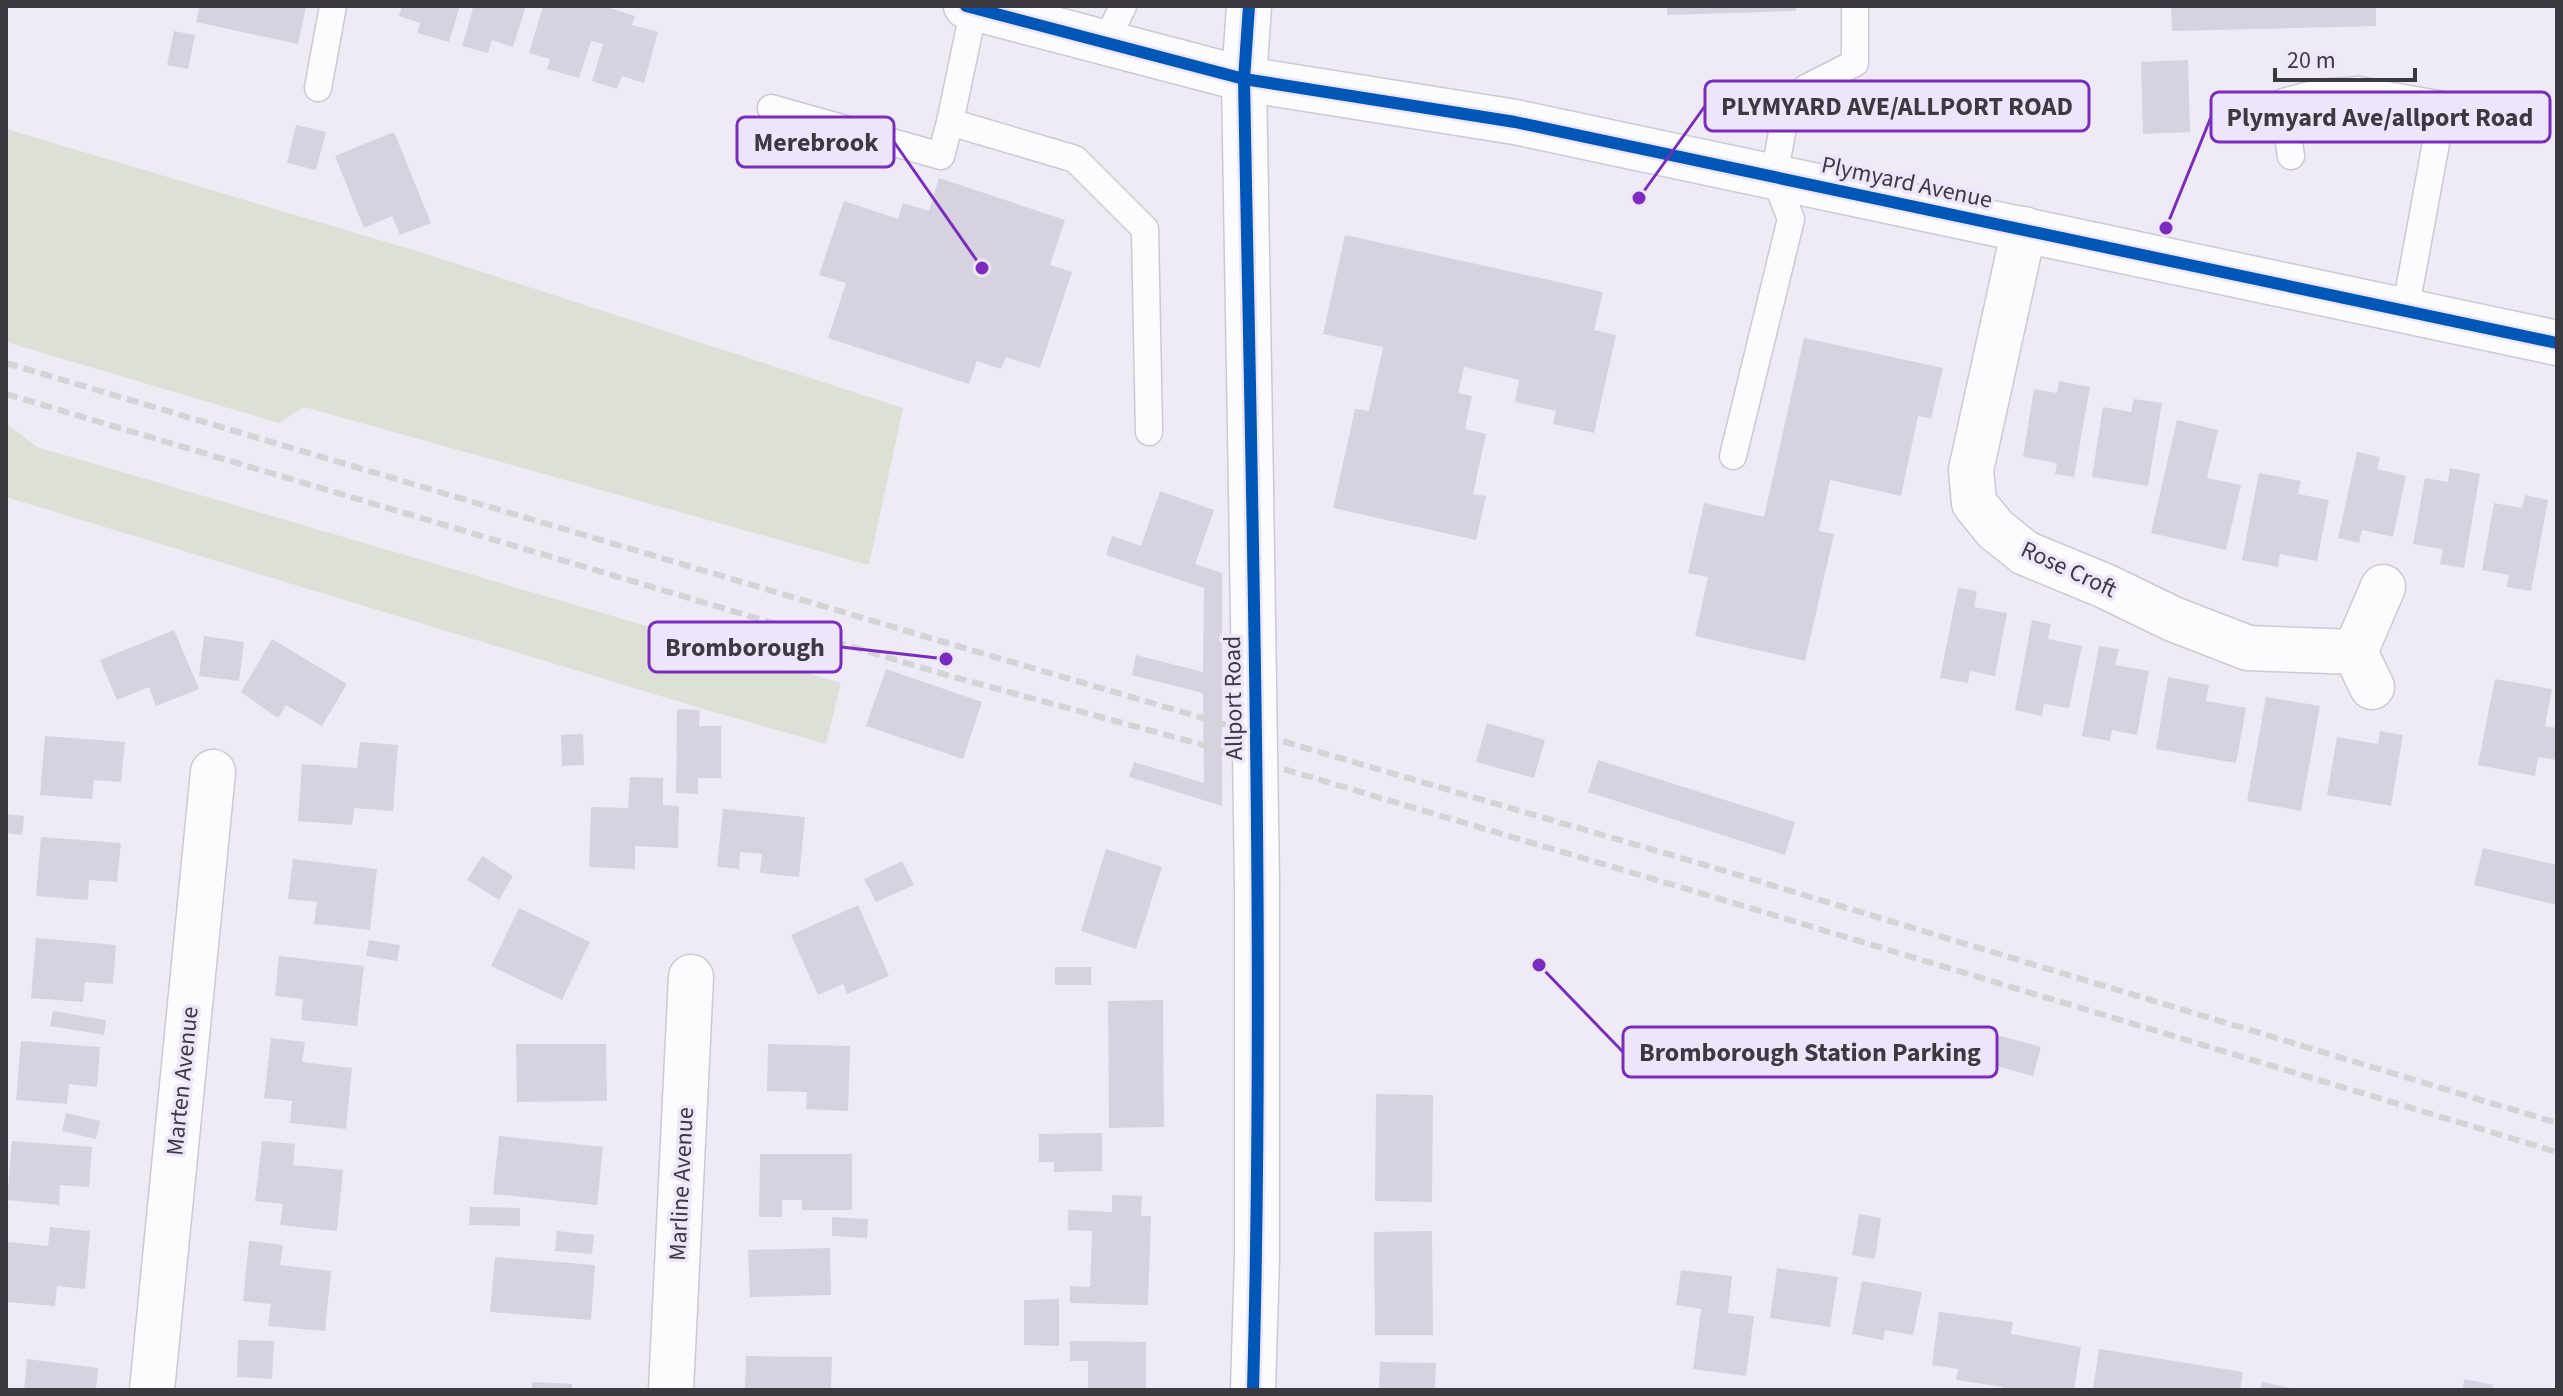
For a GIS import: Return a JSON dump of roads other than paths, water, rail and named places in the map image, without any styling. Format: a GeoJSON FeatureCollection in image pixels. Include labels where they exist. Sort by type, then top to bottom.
{"type":"FeatureCollection","features":[{"type":"Feature","properties":{"kind":"street","name":"Allport Road"},"geometry":{"type":"LineString","coordinates":[[1249,6],[1244,79],[1257,883],[1257,1258],[1253,1390]]}},
{"type":"Feature","properties":{"kind":"street","name":"Plymyard Avenue"},"geometry":{"type":"LineString","coordinates":[[970,7],[1114,25],[1244,79],[1515,122],[2557,343]]}},
{"type":"Feature","properties":{"kind":"street","name":"Rose Croft"},"geometry":{"type":"LineString","coordinates":[[2024,229],[1971,470],[1974,503],[1995,529],[2025,553],[2105,586],[2173,619],[2248,648],[2363,670],[2383,587]]}},
{"type":"Feature","properties":{"kind":"street","name":"Marten Avenue"},"geometry":{"type":"LineString","coordinates":[[152,1390],[213,772]]}},
{"type":"Feature","properties":{"kind":"street","name":"Marline Avenue"},"geometry":{"type":"LineString","coordinates":[[671,1390],[691,977]]}},
{"type":"Feature","properties":{"kind":"lane"},"geometry":{"type":"LineString","coordinates":[[318,88],[333,6]]}},
{"type":"Feature","properties":{"kind":"lane"},"geometry":{"type":"LineString","coordinates":[[1733,456],[1791,219],[1774,176],[1784,122],[1806,88],[1855,63],[1855,6]]}},
{"type":"Feature","properties":{"kind":"lane"},"geometry":{"type":"LineString","coordinates":[[771,108],[941,156],[970,7]]}},
{"type":"Feature","properties":{"kind":"lane"},"geometry":{"type":"LineString","coordinates":[[2291,156],[2283,102],[2317,93],[2359,90],[2443,105],[2405,312]]}},
{"type":"Feature","properties":{"kind":"lane"},"geometry":{"type":"LineString","coordinates":[[950,122],[1075,159],[1145,229],[1149,432]]}},
{"type":"Feature","properties":{"kind":"railway"},"geometry":{"type":"LineString","coordinates":[[6,363],[1705,865],[2557,1123]]}},
{"type":"Feature","properties":{"kind":"railway"},"geometry":{"type":"LineString","coordinates":[[6,394],[950,676],[1196,743],[2557,1152]]}},
{"type":"Feature","properties":{"kind":"place","name":"PLYMYARD AVE/ALLPORT ROAD"},"geometry":{"type":"Point","coordinates":[1639,198]}},
{"type":"Feature","properties":{"kind":"place","name":"Plymyard Ave/allport Road"},"geometry":{"type":"Point","coordinates":[2166,228]}},
{"type":"Feature","properties":{"kind":"place","name":"Merebrook"},"geometry":{"type":"Point","coordinates":[982,268]}},
{"type":"Feature","properties":{"kind":"place","name":"Bromborough"},"geometry":{"type":"Point","coordinates":[946,659]}},
{"type":"Feature","properties":{"kind":"place","name":"Bromborough Station Parking"},"geometry":{"type":"Point","coordinates":[1539,965]}}]}
